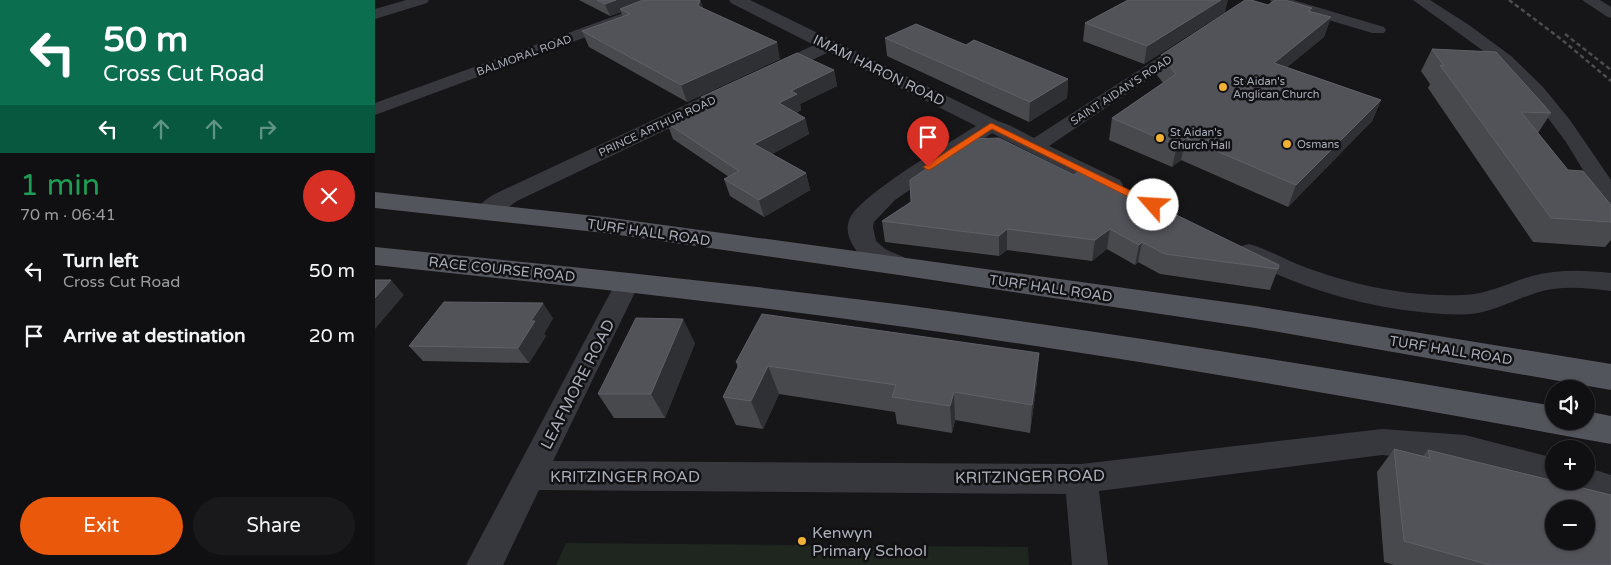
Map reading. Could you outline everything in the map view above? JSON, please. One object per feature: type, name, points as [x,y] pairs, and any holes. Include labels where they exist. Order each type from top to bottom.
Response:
[{"type":"main road","points":[[375,200],[488,212]]},
{"type":"main road","name":"TURF HALL ROAD","points":[[488,212],[605,225],[1255,317],[1611,376]]},
{"type":"main road","name":"RACE COURSE ROAD","points":[[375,256],[629,282]]},
{"type":"main road","points":[[629,282],[902,316],[1256,368],[1545,418]]},
{"type":"main road","points":[[1595,427],[1611,430]]},
{"type":"street","points":[[375,14],[422,0]]},
{"type":"street","name":"BALMORAL ROAD","points":[[375,109],[673,0]]},
{"type":"street","name":"IMAM HARON ROAD","points":[[737,0],[1131,194]]},
{"type":"street","points":[[1277,0],[1378,30]]},
{"type":"street","points":[[1420,0],[1491,49],[1518,72],[1548,103],[1585,153],[1611,198]]},
{"type":"street","points":[[1589,0],[1611,13]]},
{"type":"street","name":"SAINT AIDAN'S ROAD","points":[[1034,147],[1199,38]]},
{"type":"street","name":"PRINCE ARTHUR ROAD","points":[[488,212],[496,204],[509,196],[829,45]]},
{"type":"street","points":[[899,266],[876,255],[866,246],[861,236],[860,227],[862,219],[887,195],[991,126]]},
{"type":"street","points":[[1228,242],[1302,277],[1358,294],[1414,303],[1457,305],[1481,303],[1505,297],[1530,285],[1566,279],[1611,282]]},
{"type":"street","name":"LEAFMORE ROAD","points":[[484,565],[629,282]]},
{"type":"street","name":"KRITZINGER ROAD","points":[[531,475],[1081,479],[1382,442],[1465,449],[1545,470]]},
{"type":"street","points":[[1081,479],[1090,565]]},
{"type":"street","points":[[1595,485],[1611,490]]},
{"type":"shaded area","points":[[566,543],[1028,547],[1029,565],[556,565]]},
{"type":"building","points":[[597,0],[616,0],[605,4]]},
{"type":"building","points":[[643,0],[700,0],[698,6],[777,42],[681,85],[582,31],[630,14],[620,9]]},
{"type":"building","points":[[1128,0],[1221,0],[1147,46],[1085,23]]},
{"type":"building","points":[[1245,0],[1268,5],[1275,0],[1285,0],[1312,8],[1308,11],[1331,17],[1274,63],[1381,100],[1296,185],[1186,138],[1177,146],[1112,118],[1176,74],[1161,55]]},
{"type":"building","points":[[916,24],[966,45],[974,40],[1068,79],[1030,102],[885,38]]},
{"type":"building","points":[[1432,49],[1496,52],[1551,113],[1521,112],[1568,170],[1583,171],[1611,205],[1611,222],[1551,218],[1440,65],[1444,66]]},
{"type":"building","points":[[797,53],[834,70],[791,91],[797,94],[779,103],[805,118],[754,144],[806,173],[759,200],[724,179],[739,171],[667,123],[712,102],[701,97]]},
{"type":"building","points":[[999,138],[1074,175],[1082,169],[1279,265],[1278,269],[1165,254],[1142,242],[1139,245],[1110,229],[1095,240],[1007,229],[999,236],[882,221],[911,202],[910,180],[970,139]]},
{"type":"building","points":[[375,280],[391,280],[375,298]]},
{"type":"building","points":[[444,302],[543,303],[531,321],[535,321],[518,348],[409,346]]},
{"type":"building","points":[[762,314],[1039,353],[1032,405],[954,392],[950,406],[892,397],[896,385],[768,366],[751,401],[723,397],[740,363],[736,362]]},
{"type":"building","points":[[636,318],[683,319],[651,394],[598,394]]},
{"type":"building","points":[[1394,449],[1430,458],[1428,450],[1545,479],[1545,490],[1591,490],[1611,495],[1611,565],[1490,565],[1404,541]]},
{"type":"railway","points":[[1509,0],[1561,39],[1611,81]]},
{"type":"railway","points":[[1565,34],[1611,70]]},
{"type":"place","name":"St Aidan's Anglican Church","points":[[1223,87]]},
{"type":"place","name":"St Aidan's Church Hall","points":[[1160,138]]},
{"type":"place","name":"Osmans","points":[[1287,144]]},
{"type":"place","name":"Kenwyn Primary School","points":[[802,541]]},
{"type":"route","points":[[928,167],[991,126],[1153,205]]}]
